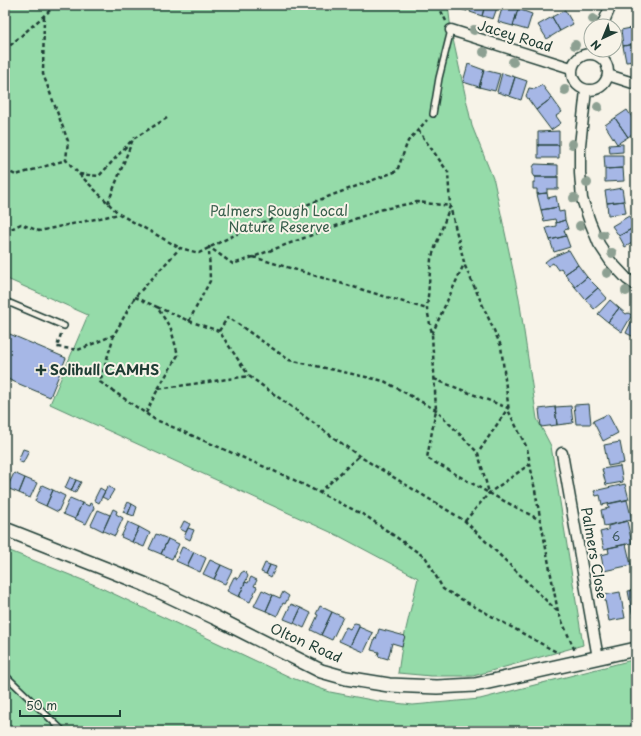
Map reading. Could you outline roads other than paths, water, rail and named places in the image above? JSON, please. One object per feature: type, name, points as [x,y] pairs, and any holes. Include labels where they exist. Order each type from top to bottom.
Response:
[{"type":"street","points":[[605,18],[611,5]]},
{"type":"street","name":"Jacey Road","points":[[451,30],[571,68]]},
{"type":"street","points":[[583,55],[575,61],[571,68],[574,82],[579,87],[586,90],[600,88],[605,82],[608,75],[608,69],[606,62],[603,58]]},
{"type":"street","points":[[608,75],[636,84]]},
{"type":"street","points":[[586,90],[580,145],[582,199],[599,244],[611,262],[627,279],[636,285]]},
{"type":"street","name":"Palmers Close","points":[[562,453],[598,658]]},
{"type":"street","name":"Olton Road","points":[[5,529],[144,584],[322,671],[346,678],[389,685],[437,687],[475,685],[636,649]]},
{"type":"lane","points":[[433,114],[439,78],[451,30]]},
{"type":"lane","points":[[5,301],[64,326]]},
{"type":"lane","points":[[5,675],[63,731]]},
{"type":"place","name":"Solihull CAMHS","points":[[41,370]]},
{"type":"park label","name":"Palmers Rough Local Nature Reserve","points":[[279,220]]}]
